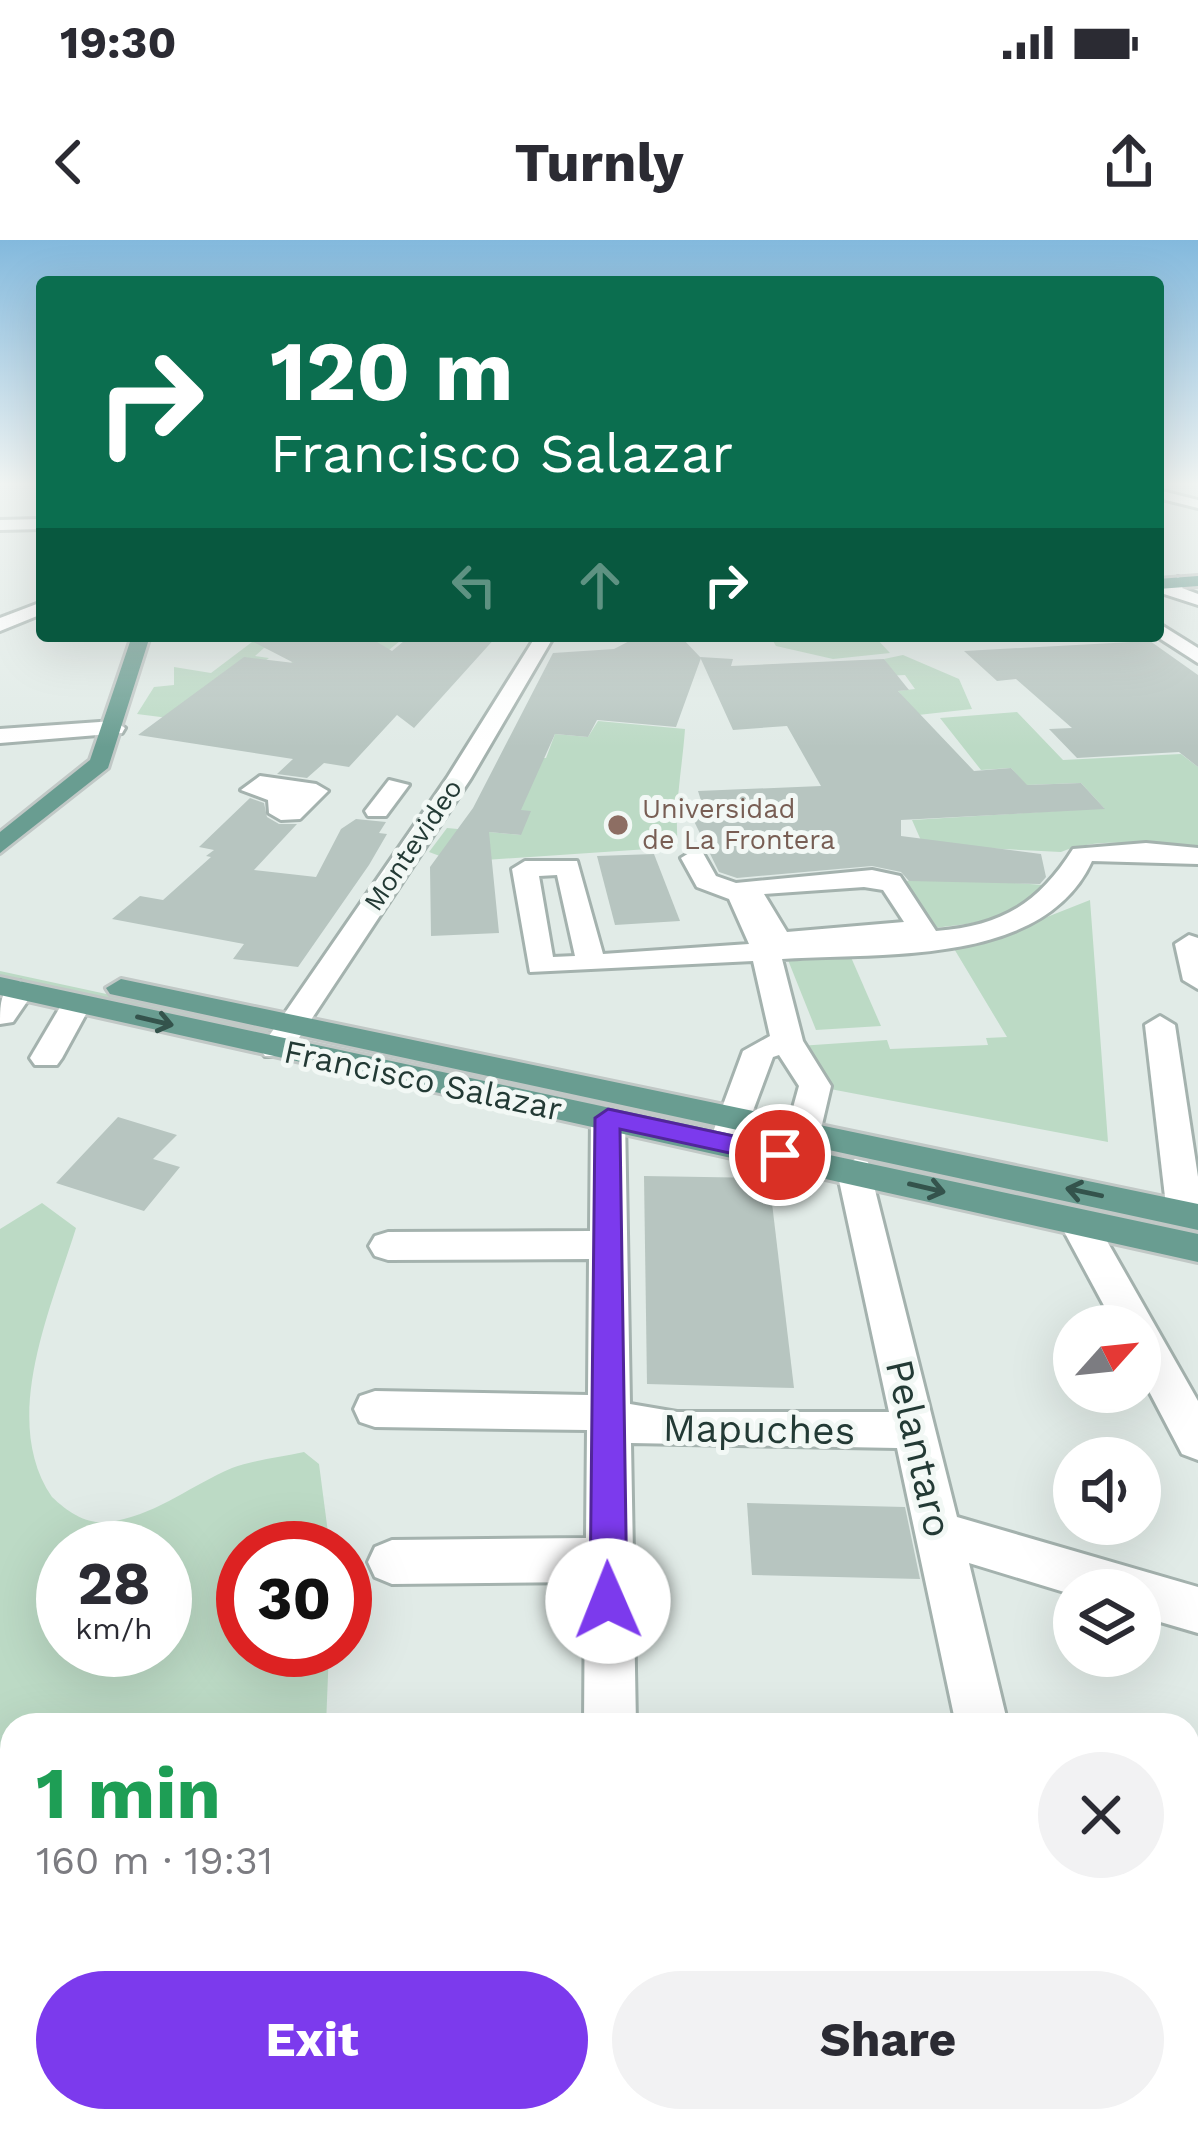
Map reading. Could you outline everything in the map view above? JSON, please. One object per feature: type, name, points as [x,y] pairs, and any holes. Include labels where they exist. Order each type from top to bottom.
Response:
[{"type":"main road","points":[[3,840],[87,778],[106,754],[139,642]]},
{"type":"main road","name":"Francisco Salazar","points":[[0,962],[608,1118],[730,1131]]},
{"type":"main road","name":"Francisco Salazar","points":[[7,997],[283,1037],[730,1131],[1078,1222],[1194,1226]]},
{"type":"main road","name":"Francisco Salazar","points":[[824,1156],[1194,1226]]},
{"type":"street","points":[[1181,581],[1198,600]]},
{"type":"street","points":[[0,625],[36,610]]},
{"type":"street","points":[[1164,633],[1198,657]]},
{"type":"street","name":"Montevideo","points":[[283,1037],[459,778],[541,642]]},
{"type":"street","points":[[4,738],[114,728]]},
{"type":"street","points":[[377,811],[397,785]]},
{"type":"street","points":[[591,964],[920,941],[984,930],[1060,896],[1082,854],[1146,850],[1198,856]]},
{"type":"street","name":"Pelantaro","points":[[694,858],[706,881],[740,894],[762,938],[787,1042],[815,1086],[824,1156],[915,1430],[979,1713]]},
{"type":"street","points":[[872,878],[875,883],[891,882],[923,929],[778,941],[747,887],[872,878]]},
{"type":"street","points":[[1189,944],[1198,980]]},
{"type":"street","points":[[46,1058],[77,1004]]},
{"type":"street","points":[[1160,1025],[1194,1226]]},
{"type":"street","points":[[730,1131],[759,1052],[787,1042]]},
{"type":"street","points":[[608,1118],[610,1713]]},
{"type":"street","points":[[1078,1222],[1123,1305]]},
{"type":"street","points":[[388,1246],[608,1245]]},
{"type":"street","points":[[1161,1373],[1198,1441]]},
{"type":"street","name":"Mapuches","points":[[375,1409],[608,1413],[638,1427],[677,1430],[915,1430]]},
{"type":"street","points":[[938,1532],[1061,1569]]},
{"type":"street","points":[[392,1562],[608,1560]]},
{"type":"street","points":[[1161,1599],[1198,1610]]},
{"type":"green space","points":[[252,642],[399,642],[363,671],[291,663],[302,653],[264,648],[255,656],[269,658],[184,720],[137,714],[154,687],[174,685],[174,667],[211,673]]},
{"type":"green space","points":[[774,642],[880,642],[890,653],[833,659]]},
{"type":"green space","points":[[903,655],[959,679],[972,709],[918,715],[898,691],[915,689],[905,675],[883,676],[890,668],[884,659]]},
{"type":"green space","points":[[1017,712],[1063,760],[1181,754],[1198,767],[1198,851],[1128,843],[1061,852],[923,845],[912,820],[1104,808],[1081,783],[1026,785],[1011,768],[981,770],[940,718]]},
{"type":"green space","points":[[598,721],[685,729],[678,847],[456,862],[429,852],[447,828],[521,835],[506,809],[531,758],[546,758],[555,734],[588,737]]},
{"type":"green space","points":[[949,878],[1043,885],[1035,897],[1008,914],[923,929],[891,882]]},
{"type":"green space","points":[[1090,900],[1108,1142],[825,1088],[799,1046],[887,1040],[890,1049],[988,1045],[986,1038],[1007,1037],[953,947],[989,940]]},
{"type":"green space","points":[[850,955],[881,1026],[816,1030],[788,960]]},
{"type":"green space","points":[[0,971],[273,1030],[268,1038],[0,977]]},
{"type":"green space","points":[[42,1203],[76,1228],[35,1365],[30,1435],[37,1467],[52,1497],[81,1518],[94,1521],[36,1521],[36,1677],[192,1677],[192,1521],[116,1521],[161,1505],[232,1468],[304,1452],[319,1464],[326,1521],[216,1521],[216,1677],[328,1677],[326,1713],[0,1713],[0,1229]]},
{"type":"building","points":[[254,642],[377,642],[392,651],[403,642],[492,642],[414,728],[397,715],[349,767],[324,763],[307,778],[277,774],[293,759],[138,735],[244,657],[294,663]]},
{"type":"building","points":[[627,642],[686,642],[701,658],[676,727],[597,720],[588,737],[555,734],[521,810],[531,811],[521,835],[489,832],[499,933],[431,936],[430,867],[473,808],[553,653],[614,649]]},
{"type":"building","points":[[1151,642],[1198,675],[1198,767],[1179,752],[1077,758],[1049,729],[1072,728],[1016,679],[997,681],[964,651]]},
{"type":"building","points":[[700,657],[733,659],[731,666],[884,659],[909,690],[898,691],[974,771],[1011,768],[1027,785],[1081,783],[1105,809],[901,820],[901,836],[1041,854],[1046,877],[1040,884],[909,881],[901,872],[872,866],[737,878],[719,872],[689,811],[704,810],[698,791],[821,786],[787,726],[733,730]]},
{"type":"building","points":[[250,798],[264,803],[267,817],[279,824],[297,824],[254,870],[316,877],[341,829],[356,819],[386,822],[379,833],[387,834],[369,865],[298,967],[233,959],[244,944],[112,919],[140,896],[163,900],[211,857],[206,856],[214,850],[199,847]]},
{"type":"building","points":[[654,854],[680,921],[615,925],[597,856]]},
{"type":"building","points":[[118,1117],[177,1135],[153,1159],[180,1167],[144,1211],[56,1183]]},
{"type":"building","points":[[644,1176],[769,1178],[794,1388],[647,1384]]},
{"type":"building","points":[[747,1503],[905,1507],[920,1579],[752,1575]]},
{"type":"place","name":"Universidad de La Frontera","points":[[618,825]]},
{"type":"route","points":[[608,1601],[608,1118],[780,1155]]}]
